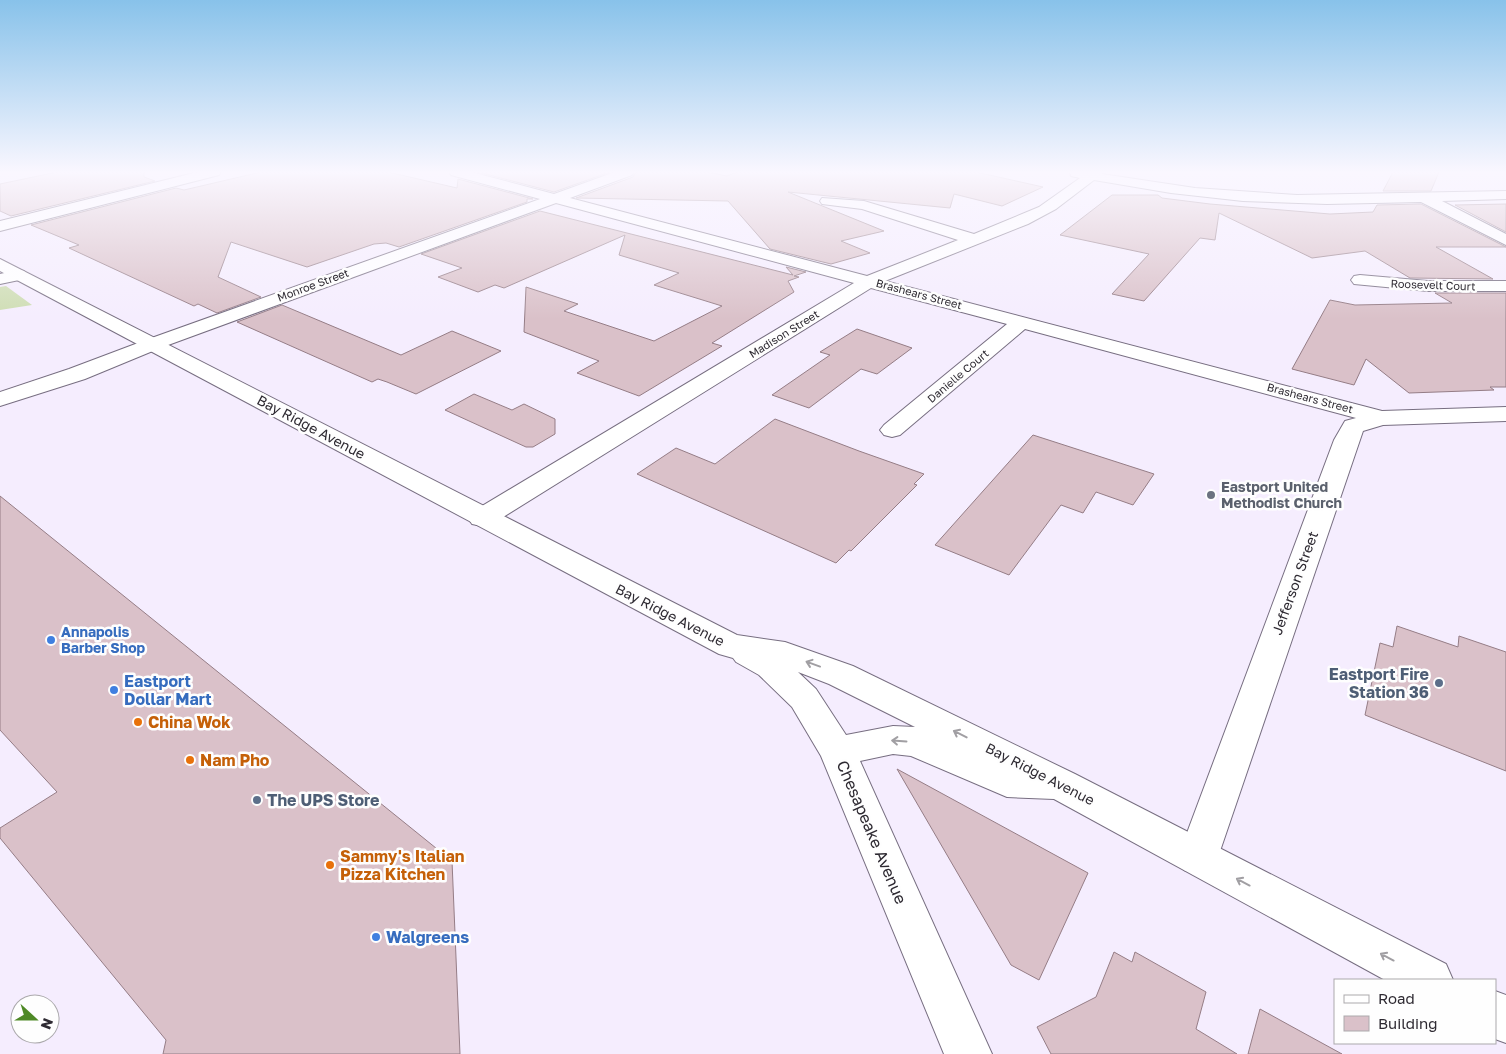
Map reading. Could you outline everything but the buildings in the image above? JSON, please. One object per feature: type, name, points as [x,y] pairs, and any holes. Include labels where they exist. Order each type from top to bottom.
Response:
[{"type":"street","points":[[0,226],[19,221]]},
{"type":"street","name":"Monroe Street","points":[[0,399],[77,374],[153,344],[490,221]]},
{"type":"street","name":"Brashears Street","points":[[643,221],[870,280],[1382,418]]},
{"type":"street","points":[[915,221],[975,240]]},
{"type":"street","name":"Madison Street","points":[[482,518],[870,280],[931,254],[975,240],[1018,221]]},
{"type":"street","points":[[1470,221],[1506,240]]},
{"type":"street","name":"Bay Ridge Avenue","points":[[0,264],[482,518],[730,646],[785,654],[841,674],[1062,785],[1428,979]]},
{"type":"street","points":[[0,279],[18,275]]},
{"type":"street","name":"Roosevelt Court","points":[[1360,280],[1428,286],[1506,286]]},
{"type":"street","name":"Danielle Court","points":[[892,430],[1023,321]]},
{"type":"street","name":"Jefferson Street","points":[[1198,858],[1346,440],[1353,426],[1382,418],[1506,414]]},
{"type":"street","name":"Chesapeake Avenue","points":[[730,646],[771,666],[804,698],[837,751],[968,1054]]},
{"type":"street","points":[[837,751],[893,740],[915,742],[1007,781],[1062,785]]},
{"type":"green space","points":[[6,286],[32,305],[0,310],[0,287]]},
{"type":"place","name":"Eastport United Methodist Church","points":[[1211,495]]},
{"type":"place","name":"Annapolis Barber Shop","points":[[51,640]]},
{"type":"place","name":"Eastport Fire Station 36","points":[[1439,683]]},
{"type":"place","name":"Eastport Dollar Mart","points":[[114,690]]},
{"type":"place","name":"China Wok","points":[[138,722]]},
{"type":"place","name":"Nam Pho","points":[[190,760]]},
{"type":"place","name":"The UPS Store","points":[[257,800]]},
{"type":"place","name":"Sammy's Italian Pizza Kitchen","points":[[330,865]]},
{"type":"place","name":"Walgreens","points":[[376,937]]}]
